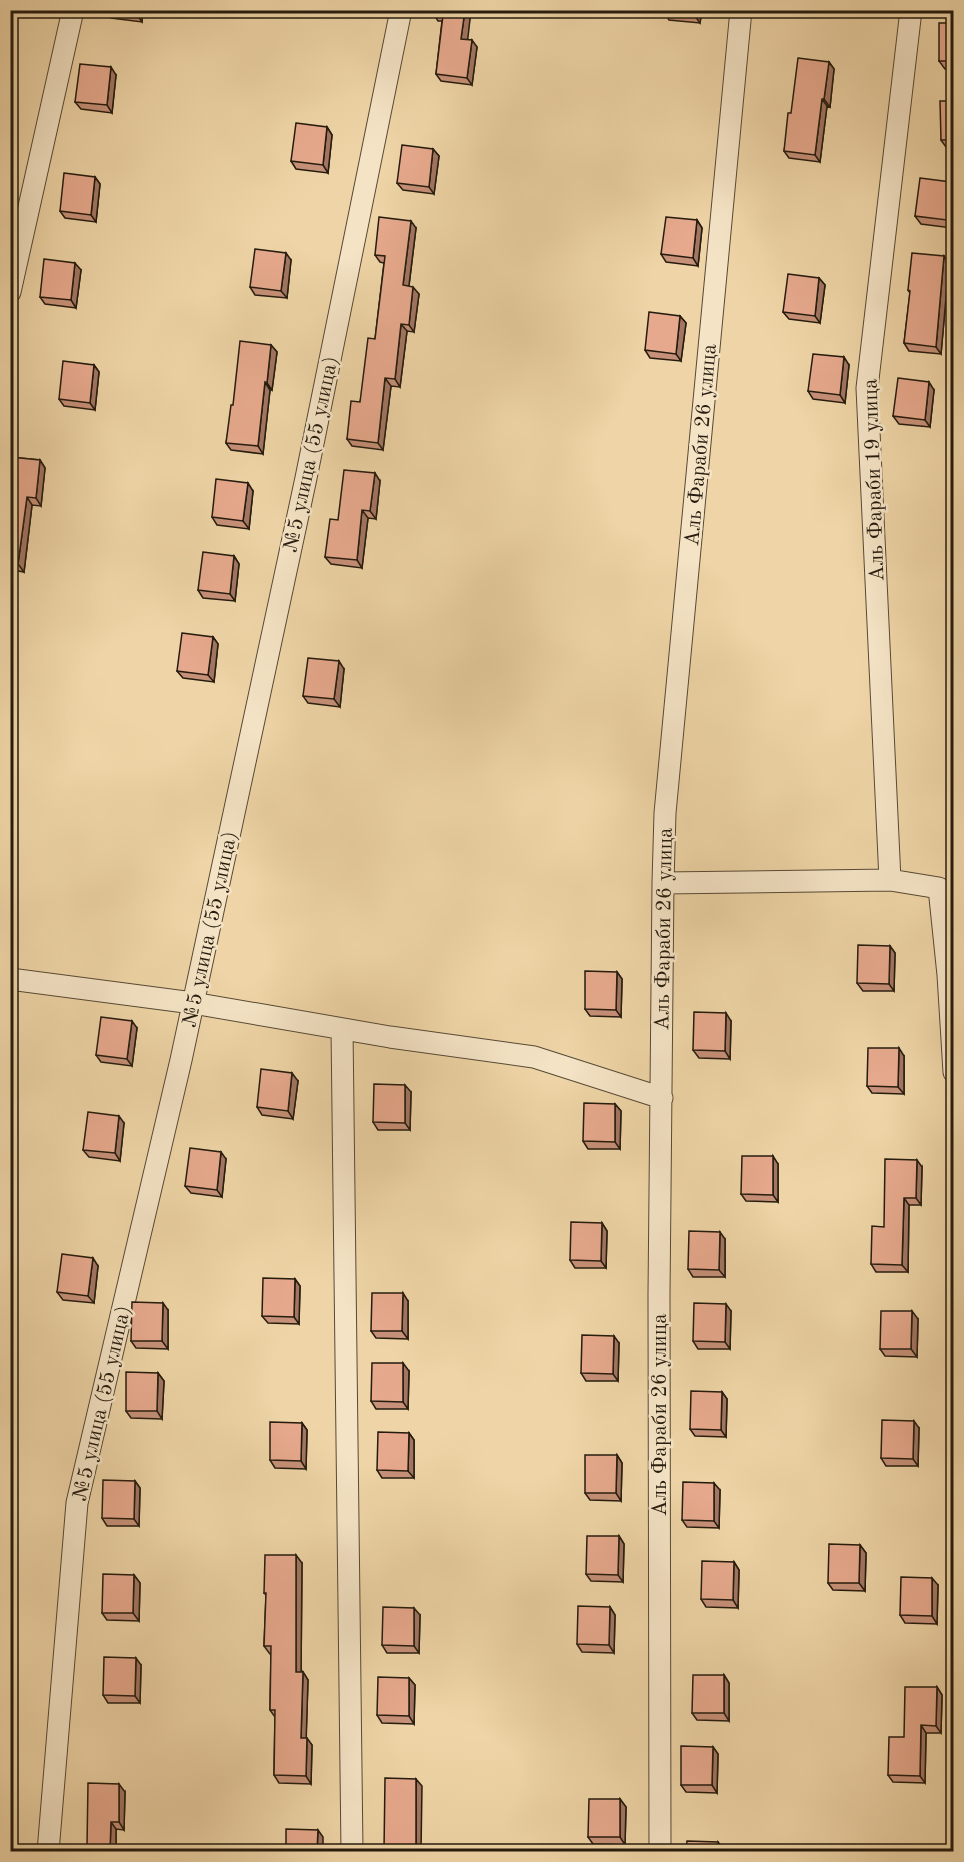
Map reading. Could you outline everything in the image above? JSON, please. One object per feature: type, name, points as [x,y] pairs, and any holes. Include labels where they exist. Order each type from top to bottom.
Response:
[{"type":"street","points":[[10,292],[73,10]]},
{"type":"street","name":"№5 улица (55 улица)","points":[[48,1851],[76,1503],[193,1004],[306,478],[401,10]]},
{"type":"street","name":"Аль Фараби 26 улица","points":[[660,1851],[659,1296],[663,883],[666,801],[741,10]]},
{"type":"street","name":"Аль Фараби 19 улица","points":[[890,880],[867,388],[911,10]]},
{"type":"street","points":[[663,883],[890,880],[939,888],[948,975],[954,1072]]},
{"type":"street","points":[[10,979],[193,1004],[342,1029],[534,1057],[662,1098]]},
{"type":"street","points":[[342,1029],[352,1851]]},
{"type":"building","points":[[105,10],[137,10],[137,15]]},
{"type":"building","points":[[433,10],[465,10],[461,39],[472,40],[467,78],[436,74],[443,15],[433,13]]},
{"type":"building","points":[[664,10],[696,10],[695,16],[664,12]]},
{"type":"building","points":[[939,23],[954,23],[954,61],[939,61]]},
{"type":"building","points":[[798,58],[829,62],[815,155],[784,151]]},
{"type":"building","points":[[80,64],[111,67],[107,105],[75,102]]},
{"type":"building","points":[[940,101],[954,101],[954,140],[941,140]]},
{"type":"building","points":[[296,123],[327,127],[323,165],[291,161]]},
{"type":"building","points":[[402,145],[433,149],[429,187],[397,183]]},
{"type":"building","points":[[64,173],[95,177],[91,215],[60,211]]},
{"type":"building","points":[[920,178],[951,182],[947,220],[915,216]]},
{"type":"building","points":[[379,217],[411,221],[403,285],[413,287],[409,325],[401,324],[395,379],[385,378],[378,443],[347,439],[351,401],[360,402],[368,338],[375,339],[385,256],[375,255]]},
{"type":"building","points":[[666,217],[697,220],[693,258],[661,254]]},
{"type":"building","points":[[255,249],[286,253],[281,291],[250,287]]},
{"type":"building","points":[[912,253],[944,256],[936,347],[904,343]]},
{"type":"building","points":[[44,259],[75,263],[71,300],[40,297]]},
{"type":"building","points":[[788,274],[819,278],[815,316],[783,312]]},
{"type":"building","points":[[649,312],[680,316],[676,354],[645,350]]},
{"type":"building","points":[[240,341],[271,345],[258,446],[226,443]]},
{"type":"building","points":[[813,354],[844,357],[840,395],[808,391]]},
{"type":"building","points":[[63,361],[94,365],[90,403],[59,399]]},
{"type":"building","points":[[898,378],[929,382],[925,420],[893,416]]},
{"type":"building","points":[[10,457],[40,460],[36,498],[27,497],[18,564],[10,563]]},
{"type":"building","points":[[344,470],[375,473],[370,511],[362,510],[357,560],[325,557],[330,519],[338,520]]},
{"type":"building","points":[[216,479],[248,483],[243,521],[212,517]]},
{"type":"building","points":[[203,552],[234,556],[230,594],[198,590]]},
{"type":"building","points":[[182,633],[213,637],[208,675],[177,671]]},
{"type":"building","points":[[308,658],[339,661],[334,699],[303,696]]},
{"type":"building","points":[[858,945],[890,946],[889,984],[857,983]]},
{"type":"building","points":[[585,971],[617,972],[616,1010],[585,1009]]},
{"type":"building","points":[[694,1012],[726,1013],[725,1051],[693,1050]]},
{"type":"building","points":[[101,1017],[132,1021],[127,1059],[96,1055]]},
{"type":"building","points":[[868,1048],[899,1048],[898,1087],[867,1086]]},
{"type":"building","points":[[261,1069],[292,1073],[288,1111],[257,1107]]},
{"type":"building","points":[[374,1084],[405,1085],[405,1123],[373,1122]]},
{"type":"building","points":[[584,1103],[615,1104],[615,1142],[583,1141]]},
{"type":"building","points":[[88,1112],[119,1116],[115,1153],[83,1150]]},
{"type":"building","points":[[190,1148],[221,1152],[217,1190],[185,1186]]},
{"type":"building","points":[[742,1156],[773,1156],[773,1195],[741,1194]]},
{"type":"building","points":[[885,1159],[917,1160],[916,1198],[904,1198],[902,1265],[871,1264],[872,1226],[884,1227]]},
{"type":"building","points":[[571,1222],[602,1223],[601,1261],[570,1260]]},
{"type":"building","points":[[689,1231],[720,1232],[719,1270],[688,1269]]},
{"type":"building","points":[[62,1254],[93,1258],[88,1296],[57,1292]]},
{"type":"building","points":[[263,1278],[295,1279],[294,1317],[262,1316]]},
{"type":"building","points":[[372,1293],[403,1293],[402,1331],[371,1331]]},
{"type":"building","points":[[132,1302],[163,1303],[162,1341],[131,1341]]},
{"type":"building","points":[[694,1303],[726,1304],[725,1342],[693,1341]]},
{"type":"building","points":[[881,1311],[912,1311],[911,1349],[880,1349]]},
{"type":"building","points":[[582,1335],[614,1336],[613,1374],[581,1373]]},
{"type":"building","points":[[372,1363],[403,1363],[403,1402],[371,1401]]},
{"type":"building","points":[[126,1372],[158,1373],[157,1411],[126,1411]]},
{"type":"building","points":[[691,1391],[722,1392],[721,1430],[690,1429]]},
{"type":"building","points":[[882,1420],[914,1421],[913,1459],[881,1458]]},
{"type":"building","points":[[270,1422],[302,1423],[301,1461],[270,1460]]},
{"type":"building","points":[[378,1432],[409,1433],[408,1471],[377,1470]]},
{"type":"building","points":[[585,1455],[617,1455],[616,1493],[585,1493]]},
{"type":"building","points":[[103,1480],[135,1481],[134,1519],[102,1518]]},
{"type":"building","points":[[683,1482],[714,1483],[714,1521],[682,1520]]},
{"type":"building","points":[[587,1536],[619,1536],[618,1575],[586,1574]]},
{"type":"building","points":[[829,1544],[860,1545],[859,1583],[828,1583]]},
{"type":"building","points":[[265,1555],[296,1555],[296,1672],[303,1672],[301,1738],[307,1738],[306,1776],[274,1775],[275,1710],[270,1710],[271,1646],[264,1646]]},
{"type":"building","points":[[702,1561],[734,1562],[733,1600],[701,1599]]},
{"type":"building","points":[[103,1574],[134,1575],[133,1613],[102,1613]]},
{"type":"building","points":[[901,1577],[932,1578],[932,1616],[900,1615]]},
{"type":"building","points":[[578,1606],[610,1607],[609,1645],[577,1644]]},
{"type":"building","points":[[383,1607],[414,1608],[414,1646],[382,1645]]},
{"type":"building","points":[[104,1657],[136,1658],[135,1696],[103,1695]]},
{"type":"building","points":[[693,1675],[724,1675],[724,1713],[692,1713]]},
{"type":"building","points":[[378,1677],[409,1678],[409,1716],[377,1715]]},
{"type":"building","points":[[905,1687],[937,1687],[936,1726],[921,1725],[920,1776],[888,1775],[889,1737],[904,1737]]},
{"type":"building","points":[[681,1746],[713,1747],[712,1785],[681,1785]]},
{"type":"building","points":[[385,1778],[416,1779],[416,1851],[384,1851]]},
{"type":"building","points":[[88,1783],[119,1784],[119,1822],[111,1822],[110,1851],[79,1851],[79,1845],[87,1846]]},
{"type":"building","points":[[589,1799],[620,1799],[620,1837],[588,1837]]},
{"type":"building","points":[[286,1829],[318,1830],[317,1851],[286,1851]]},
{"type":"building","points":[[687,1841],[718,1842],[718,1851],[686,1851]]}]
